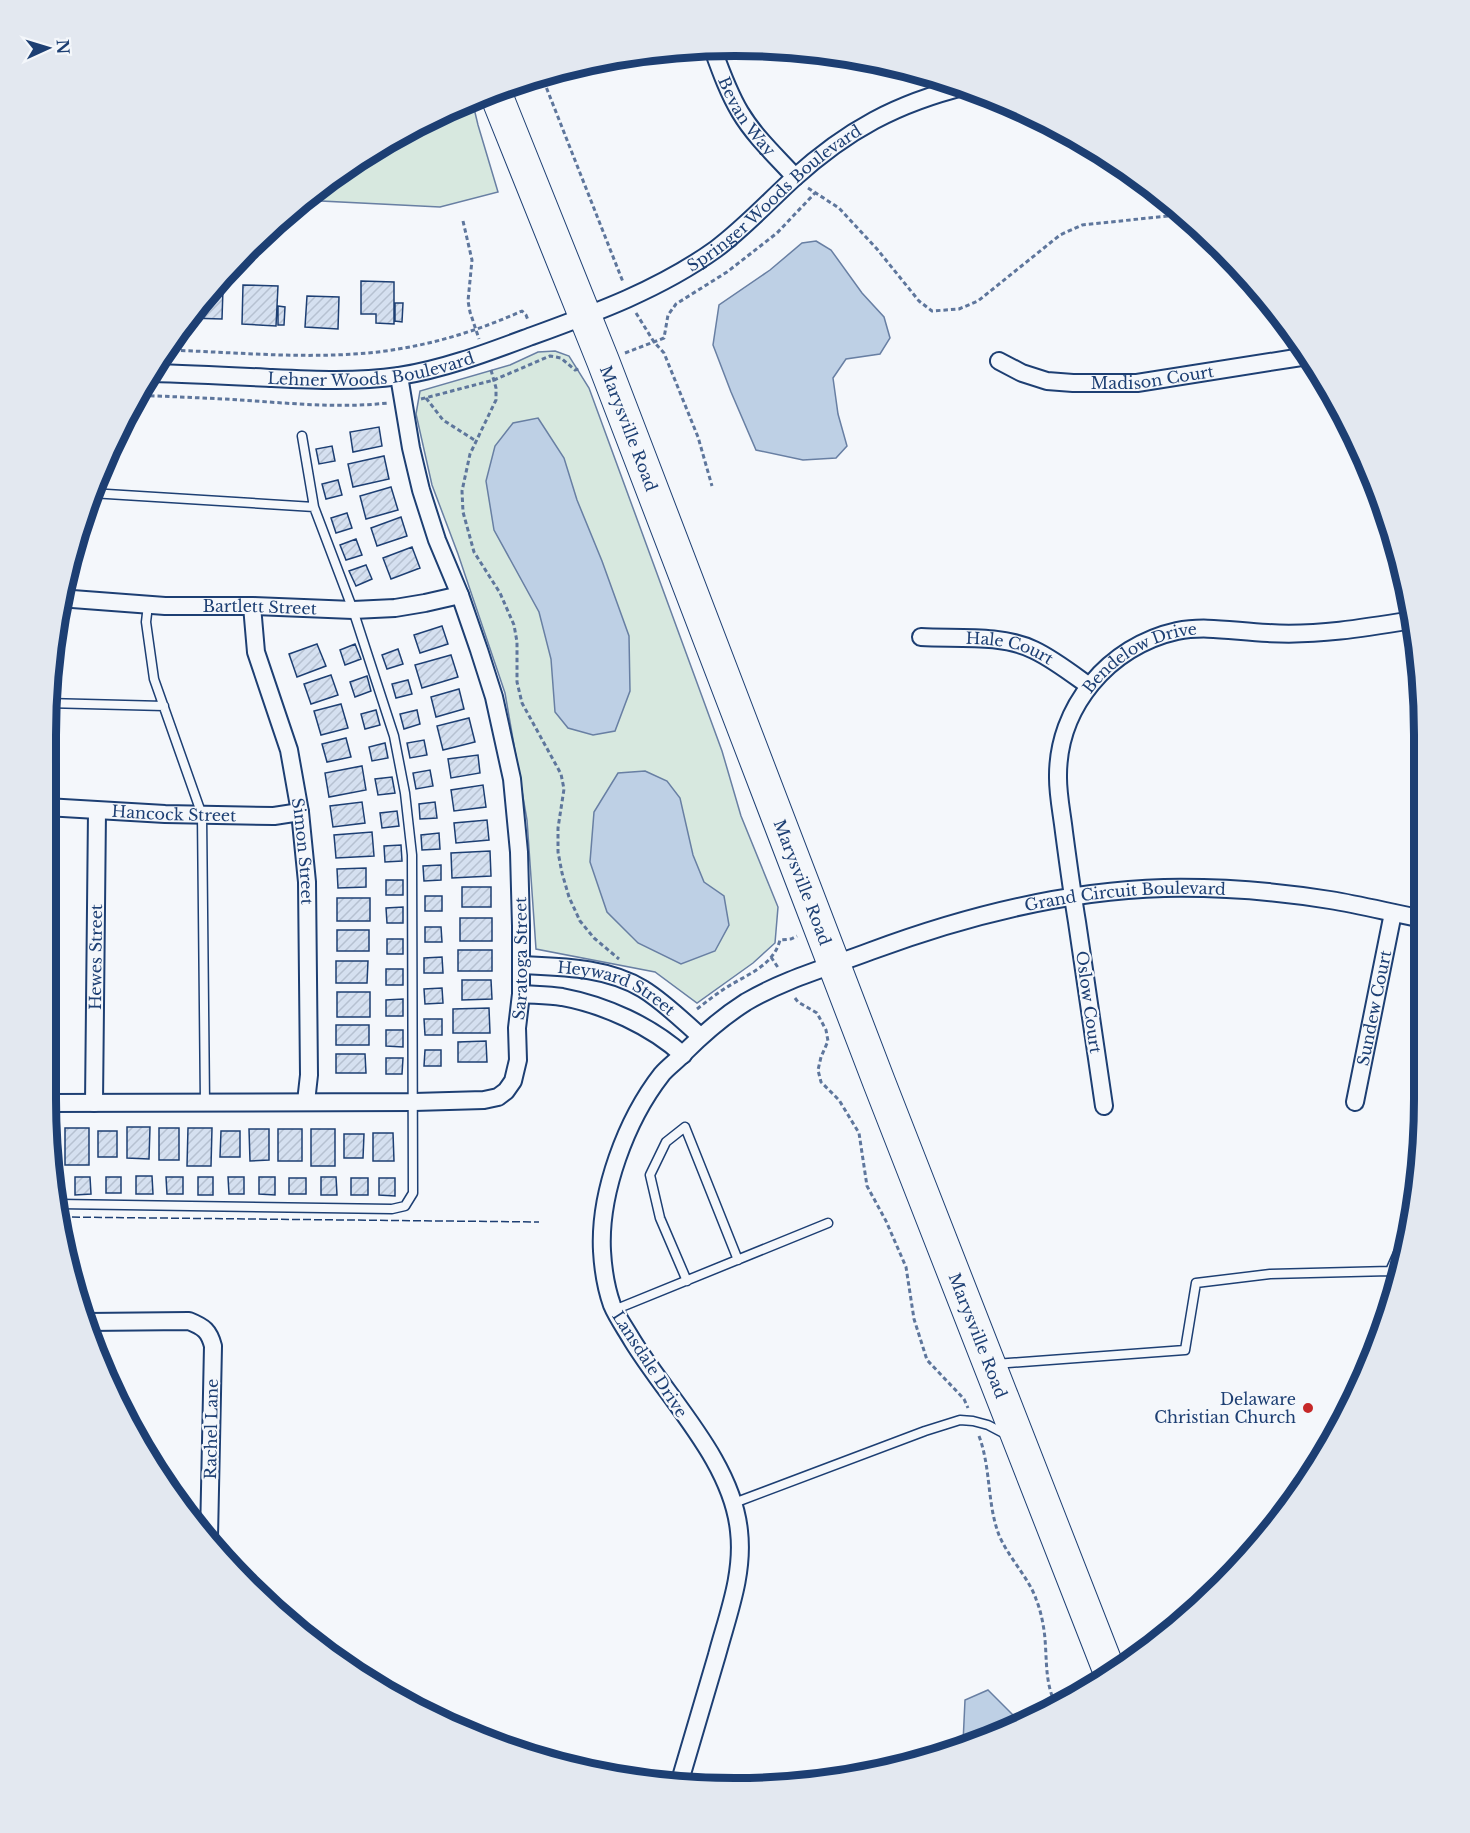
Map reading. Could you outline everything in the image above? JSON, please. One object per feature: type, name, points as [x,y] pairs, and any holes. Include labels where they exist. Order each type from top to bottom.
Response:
[{"type":"highway","name":"Marysville Road","points":[[498,99],[586,317],[1107,1666]]},
{"type":"street","name":"Bevan Way","points":[[716,56],[729,90],[753,132],[795,177]]},
{"type":"street","name":"Springer Woods Boulevard","points":[[586,317],[659,285],[719,247],[827,149],[862,126],[923,98],[949,91]]},
{"type":"street","name":"Lehner Woods Boulevard","points":[[160,373],[331,380],[399,376],[485,354],[586,317]]},
{"type":"street","name":"Madison Court","points":[[999,362],[1022,374],[1047,381],[1137,383],[1300,357]]},
{"type":"street","name":"Saratoga Street","points":[[56,1103],[484,1100],[498,1097],[513,1081],[518,1060],[517,1028],[521,994],[521,965],[519,852],[512,779],[494,696],[421,490],[411,448],[399,376]]},
{"type":"street","name":"Bartlett Street","points":[[70,599],[148,605],[353,610],[395,608],[460,595]]},
{"type":"street","name":"Simon Street","points":[[252,606],[256,652],[289,750],[300,812],[307,882],[309,1076],[306,1102]]},
{"type":"street","name":"Bendelow Drive","points":[[1073,898],[1058,777],[1060,754],[1065,734],[1077,705],[1089,686],[1106,667],[1133,648],[1162,635],[1180,631],[1205,628],[1268,633],[1315,633],[1404,621]]},
{"type":"street","name":"Hale Court","points":[[921,637],[996,640],[1015,644],[1032,649],[1089,686]]},
{"type":"street","name":"Hancock Street","points":[[56,808],[202,815],[274,816],[300,812]]},
{"type":"street","name":"Hewes Street","points":[[94,1103],[97,811]]},
{"type":"street","name":"Grand Circuit Boulevard","points":[[836,964],[950,923],[1024,905],[1128,890],[1232,889],[1277,892],[1333,900],[1414,917]]},
{"type":"street","name":"Oslow Court","points":[[1073,898],[1104,1106]]},
{"type":"street","name":"Sundew Court","points":[[1354,1102],[1393,913]]},
{"type":"street","name":"Lansdale Drive","points":[[682,1775],[737,1582],[741,1558],[739,1529],[727,1482],[701,1440],[643,1358],[614,1310],[607,1290],[602,1253],[602,1225],[606,1196],[619,1152],[639,1110],[663,1073],[700,1036],[748,1001],[787,982],[836,964]]},
{"type":"street","name":"Heyward Street","points":[[521,965],[590,970],[617,977],[641,988],[657,999],[700,1036]]},
{"type":"street","name":"Heyward Street","points":[[521,994],[562,997],[590,1004],[632,1022],[668,1042],[683,1054]]},
{"type":"street","name":"Rachel Lane","points":[[94,1322],[189,1321],[202,1326],[209,1333],[213,1346],[209,1528]]},
{"type":"lane","points":[[64,1204],[392,1209],[405,1206],[413,1192],[412,855],[405,793],[394,736],[353,610],[314,507],[302,436]]},
{"type":"lane","points":[[100,494],[314,507]]},
{"type":"lane","points":[[148,605],[146,622],[154,679],[202,815],[206,1103]]},
{"type":"lane","points":[[57,703],[164,706]]},
{"type":"lane","points":[[687,1281],[660,1218],[650,1175],[666,1142],[685,1127],[738,1260]]},
{"type":"lane","points":[[614,1310],[828,1223]]},
{"type":"lane","points":[[989,1364],[1185,1350],[1196,1283],[1270,1274],[1390,1271],[1394,1263]]},
{"type":"lane","points":[[734,1503],[960,1420],[988,1425],[1018,1440]]},
{"type":"path","points":[[795,177],[839,208],[877,249],[919,301],[932,311],[960,309],[978,301],[1060,235],[1082,225],[1173,216]]},
{"type":"path","points":[[603,361],[664,338],[668,315],[676,304],[727,272],[777,233],[815,193]]},
{"type":"path","points":[[463,221],[472,260],[468,301],[470,312],[494,380],[496,400],[470,454],[462,491],[462,512],[474,552],[500,593],[514,625],[517,642],[517,682],[522,703],[561,774],[564,789],[558,828],[558,852],[569,897],[580,921],[594,939],[619,959]]},
{"type":"path","points":[[175,350],[267,354],[357,354],[425,344],[476,329],[522,311]]},
{"type":"path","points":[[426,398],[443,420],[476,441]]},
{"type":"path","points":[[684,1022],[696,1009],[725,988],[758,970],[778,949],[780,940],[791,939],[820,924]]},
{"type":"path","points":[[771,957],[798,1002],[817,1013],[826,1030],[828,1041],[820,1057],[818,1070],[821,1082],[839,1100],[859,1133],[867,1186],[886,1221],[906,1267],[914,1319],[927,1360],[964,1399],[985,1452],[999,1535],[1036,1598],[1045,1636],[1046,1671],[1053,1698]]},
{"type":"path","points":[[690,1005],[696,1009]]},
{"type":"shaded area","points":[[474,108],[498,192],[440,207],[315,201],[357,170],[395,147]]},
{"type":"shaded area","points":[[555,351],[569,356],[589,388],[722,751],[741,816],[778,907],[775,943],[753,963],[697,1003],[655,972],[536,949],[527,820],[505,693],[432,485],[416,414],[420,391],[510,365],[538,352]]},
{"type":"water","points":[[816,241],[831,250],[862,293],[884,317],[890,338],[880,354],[846,359],[833,378],[838,414],[847,446],[836,458],[803,460],[756,450],[713,345],[719,305],[770,270],[802,243]]},
{"type":"water","points":[[538,418],[564,458],[577,500],[629,636],[630,691],[615,731],[593,735],[568,728],[555,712],[551,659],[539,612],[494,530],[486,481],[495,446],[513,423]]},
{"type":"water","points":[[645,771],[667,781],[680,798],[693,855],[704,882],[724,896],[729,925],[715,951],[681,964],[638,943],[607,912],[590,862],[594,812],[618,773]]},
{"type":"water","points":[[988,1690],[1015,1717],[963,1737],[965,1700]]},
{"type":"building","points":[[361,281],[394,282],[394,324],[376,323],[376,314],[361,314]]},
{"type":"building","points":[[243,285],[278,286],[276,326],[242,324]]},
{"type":"building","points":[[223,289],[222,319],[198,318]]},
{"type":"building","points":[[307,296],[339,297],[338,329],[305,327]]},
{"type":"building","points":[[395,303],[403,303],[402,322],[395,321]]},
{"type":"building","points":[[278,306],[285,307],[284,325],[278,325]]},
{"type":"building","points":[[379,427],[382,446],[353,452],[350,432]]},
{"type":"building","points":[[332,446],[335,461],[319,464],[316,449]]},
{"type":"building","points":[[384,456],[389,479],[353,487],[348,464]]},
{"type":"building","points":[[338,480],[342,495],[326,499],[322,484]]},
{"type":"building","points":[[391,487],[398,510],[366,519],[360,496]]},
{"type":"building","points":[[347,513],[352,528],[336,533],[331,518]]},
{"type":"building","points":[[401,517],[407,536],[377,546],[371,528]]},
{"type":"building","points":[[356,539],[362,555],[346,560],[340,545]]},
{"type":"building","points":[[412,547],[420,568],[391,579],[383,558]]},
{"type":"building","points":[[366,565],[372,579],[356,586],[349,571]]},
{"type":"building","points":[[442,626],[448,644],[420,653],[414,635]]},
{"type":"building","points":[[317,644],[326,666],[297,677],[289,654]]},
{"type":"building","points":[[355,644],[361,659],[345,665],[340,650]]},
{"type":"building","points":[[398,649],[403,664],[387,669],[382,655]]},
{"type":"building","points":[[451,655],[458,677],[422,688],[415,665]]},
{"type":"building","points":[[331,675],[338,695],[311,704],[304,684]]},
{"type":"building","points":[[367,676],[371,691],[355,697],[350,682]]},
{"type":"building","points":[[408,680],[412,694],[396,698],[392,684]]},
{"type":"building","points":[[459,689],[464,709],[436,717],[431,697]]},
{"type":"building","points":[[341,704],[348,728],[321,735],[314,711]]},
{"type":"building","points":[[376,710],[380,725],[365,729],[361,714]]},
{"type":"building","points":[[417,710],[420,724],[404,729],[400,714]]},
{"type":"building","points":[[469,718],[475,742],[443,750],[437,726]]},
{"type":"building","points":[[346,738],[351,757],[327,762],[322,744]]},
{"type":"building","points":[[424,740],[427,755],[410,758],[407,743]]},
{"type":"building","points":[[385,743],[388,758],[372,761],[369,747]]},
{"type":"building","points":[[478,755],[480,773],[451,778],[448,759]]},
{"type":"building","points":[[362,766],[366,790],[329,797],[325,773]]},
{"type":"building","points":[[430,770],[433,786],[416,789],[413,773]]},
{"type":"building","points":[[392,777],[395,793],[378,795],[375,779]]},
{"type":"building","points":[[483,785],[486,807],[454,811],[451,790]]},
{"type":"building","points":[[362,802],[365,823],[333,827],[330,806]]},
{"type":"building","points":[[435,802],[437,818],[420,819],[419,804]]},
{"type":"building","points":[[397,811],[399,826],[382,828],[380,813]]},
{"type":"building","points":[[487,820],[489,840],[456,843],[454,823]]},
{"type":"building","points":[[372,832],[374,856],[336,858],[334,835]]},
{"type":"building","points":[[439,833],[440,849],[422,850],[421,835]]},
{"type":"building","points":[[401,845],[402,861],[385,862],[384,846]]},
{"type":"building","points":[[490,851],[491,876],[452,878],[451,853]]},
{"type":"building","points":[[441,865],[441,880],[424,881],[423,866]]},
{"type":"building","points":[[366,868],[366,887],[338,888],[337,869]]},
{"type":"building","points":[[386,880],[403,880],[403,895],[386,895]]},
{"type":"building","points":[[462,887],[491,887],[491,907],[462,907]]},
{"type":"building","points":[[425,896],[442,896],[442,911],[425,911]]},
{"type":"building","points":[[337,898],[370,898],[370,921],[337,921]]},
{"type":"building","points":[[403,907],[403,923],[387,923],[386,908]]},
{"type":"building","points":[[460,918],[492,918],[492,941],[460,941]]},
{"type":"building","points":[[425,927],[441,927],[442,942],[425,942]]},
{"type":"building","points":[[337,930],[369,930],[369,951],[337,951]]},
{"type":"building","points":[[387,939],[403,939],[403,954],[387,954]]},
{"type":"building","points":[[458,950],[492,950],[492,971],[458,971]]},
{"type":"building","points":[[442,957],[443,973],[424,973],[424,958]]},
{"type":"building","points":[[336,961],[368,961],[367,983],[336,983]]},
{"type":"building","points":[[386,969],[403,969],[403,985],[386,985]]},
{"type":"building","points":[[462,980],[491,980],[492,999],[462,1000]]},
{"type":"building","points":[[442,988],[443,1003],[425,1004],[424,989]]},
{"type":"building","points":[[337,992],[370,992],[370,1017],[337,1017]]},
{"type":"building","points":[[403,999],[403,1016],[386,1016],[386,1000]]},
{"type":"building","points":[[489,1008],[490,1033],[453,1033],[453,1009]]},
{"type":"building","points":[[424,1019],[442,1019],[442,1035],[425,1035]]},
{"type":"building","points":[[336,1025],[369,1025],[369,1045],[336,1045]]},
{"type":"building","points":[[386,1030],[403,1030],[403,1047],[386,1046]]},
{"type":"building","points":[[486,1041],[487,1062],[458,1062],[458,1042]]},
{"type":"building","points":[[425,1050],[441,1050],[441,1066],[424,1066]]},
{"type":"building","points":[[336,1054],[365,1054],[366,1073],[336,1073]]},
{"type":"building","points":[[386,1058],[403,1058],[402,1074],[386,1074]]},
{"type":"building","points":[[127,1127],[150,1127],[149,1159],[127,1158]]},
{"type":"building","points":[[65,1128],[89,1128],[89,1165],[65,1165]]},
{"type":"building","points":[[159,1128],[179,1128],[179,1160],[159,1160]]},
{"type":"building","points":[[188,1128],[212,1128],[211,1166],[187,1166]]},
{"type":"building","points":[[249,1129],[269,1129],[269,1160],[250,1161]]},
{"type":"building","points":[[278,1129],[302,1129],[302,1161],[278,1161]]},
{"type":"building","points":[[311,1129],[335,1129],[335,1166],[311,1166]]},
{"type":"building","points":[[98,1131],[117,1131],[117,1157],[98,1157]]},
{"type":"building","points":[[221,1131],[240,1131],[240,1157],[220,1157]]},
{"type":"building","points":[[373,1133],[393,1133],[394,1161],[373,1161]]},
{"type":"building","points":[[344,1134],[364,1134],[363,1158],[344,1158]]},
{"type":"building","points":[[136,1176],[152,1176],[153,1194],[136,1194]]},
{"type":"building","points":[[75,1177],[90,1177],[91,1194],[75,1195]]},
{"type":"building","points":[[106,1177],[121,1177],[121,1193],[106,1193]]},
{"type":"building","points":[[166,1177],[183,1177],[183,1194],[167,1194]]},
{"type":"building","points":[[198,1177],[213,1177],[213,1195],[198,1195]]},
{"type":"building","points":[[228,1177],[244,1177],[244,1194],[229,1194]]},
{"type":"building","points":[[259,1177],[275,1177],[275,1195],[259,1194]]},
{"type":"building","points":[[321,1177],[336,1177],[337,1195],[321,1195]]},
{"type":"building","points":[[289,1178],[306,1178],[306,1194],[289,1194]]},
{"type":"building","points":[[351,1178],[368,1178],[368,1195],[351,1195]]},
{"type":"building","points":[[379,1178],[395,1178],[395,1196],[379,1195]]},
{"type":"fence","points":[[66,1217],[539,1222]]},
{"type":"place","name":"Delaware Christian Church","points":[[1308,1408]]}]
